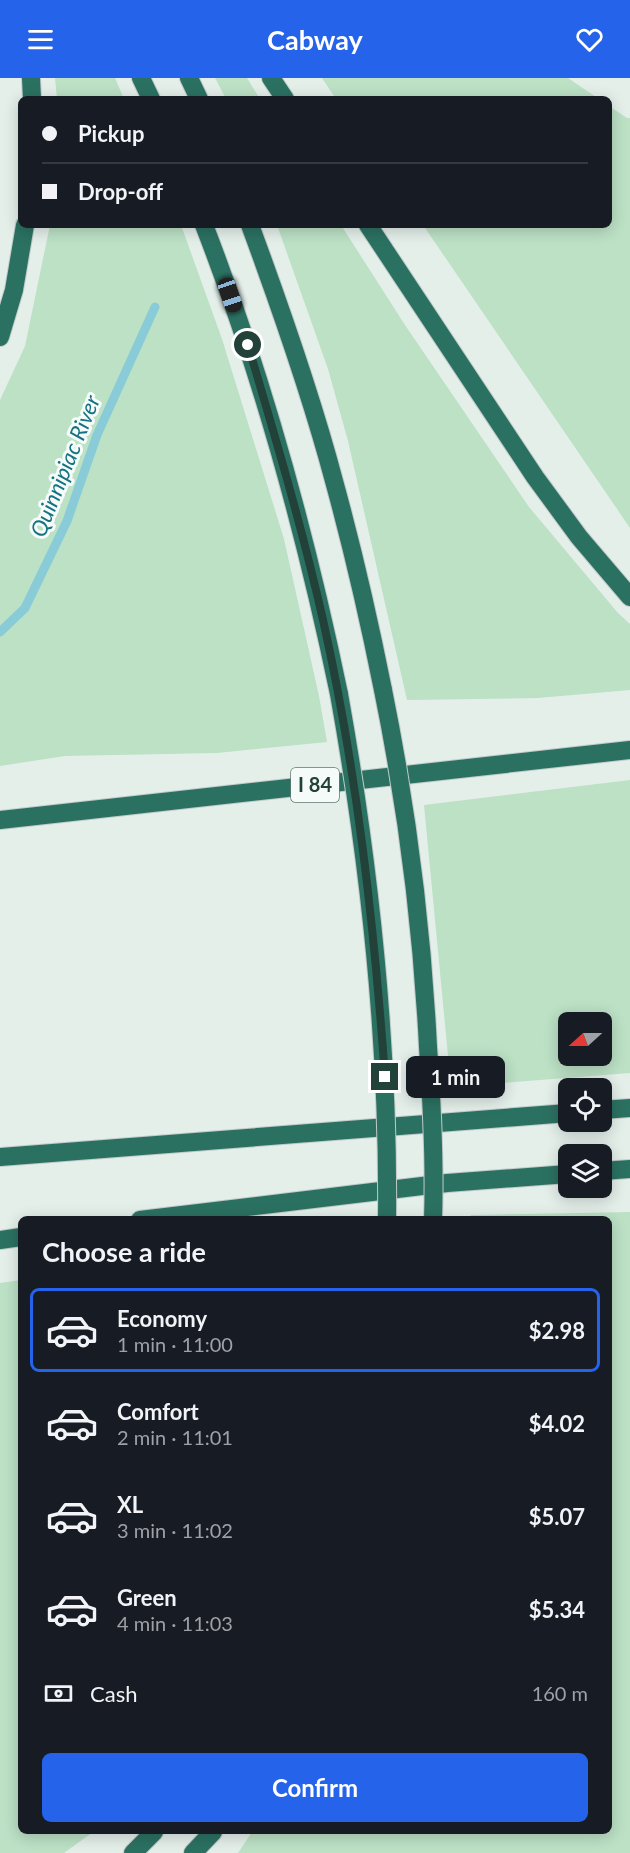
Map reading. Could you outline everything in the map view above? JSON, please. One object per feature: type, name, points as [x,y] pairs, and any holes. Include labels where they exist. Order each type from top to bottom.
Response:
[{"type":"highway","points":[[31,78],[32,96]]},
{"type":"highway","points":[[141,78],[150,96]]},
{"type":"highway","points":[[189,78],[198,96]]},
{"type":"highway","points":[[272,78],[283,96]]},
{"type":"highway","points":[[0,337],[14,290],[24,228]]},
{"type":"highway","points":[[205,228],[248,345],[279,450],[315,585],[339,694],[363,843],[376,961],[385,1077],[387,1216]]},
{"type":"highway","points":[[251,228],[297,357],[331,470],[351,546],[383,690],[404,807],[420,940],[430,1074],[433,1216]]},
{"type":"highway","points":[[370,228],[546,493],[586,546],[630,597]]},
{"type":"highway","name":"I 84","points":[[0,820],[630,750]]},
{"type":"highway","points":[[612,1109],[630,1108]]},
{"type":"highway","points":[[0,1157],[558,1114]]},
{"type":"highway","points":[[612,1170],[630,1169]]},
{"type":"highway","points":[[174,1216],[447,1184],[558,1175]]},
{"type":"highway","points":[[0,1240],[18,1237]]},
{"type":"highway","points":[[133,1853],[152,1834]]},
{"type":"highway","points":[[193,1853],[211,1834]]},
{"type":"green space","points":[[55,78],[115,78],[123,96],[57,96]]},
{"type":"green space","points":[[215,78],[247,78],[258,96],[224,96]]},
{"type":"green space","points":[[322,78],[568,78],[595,96],[334,96]]},
{"type":"green space","points":[[612,108],[630,118],[630,528],[425,228],[612,228]]},
{"type":"green space","points":[[49,228],[182,228],[222,339],[284,539],[327,742],[217,753],[65,756],[0,766],[0,400],[25,346]]},
{"type":"green space","points":[[278,228],[343,228],[405,325],[529,507],[618,613],[630,624],[630,690],[538,698],[407,700],[348,441],[328,369]]},
{"type":"green space","points":[[630,780],[630,1073],[451,1087],[424,805]]},
{"type":"green space","points":[[630,1212],[630,1853],[238,1853],[251,1834],[612,1834],[612,1216],[471,1215]]},
{"type":"green space","points":[[18,1280],[18,1834],[90,1834],[64,1853],[0,1853],[0,1283]]},
{"type":"waterway","name":"Quinnipiac River","points":[[0,632],[25,608],[67,521],[97,435],[155,307]]},
{"type":"route","points":[[248,345],[315,585],[339,694],[363,843],[378,980],[385,1077]]}]
